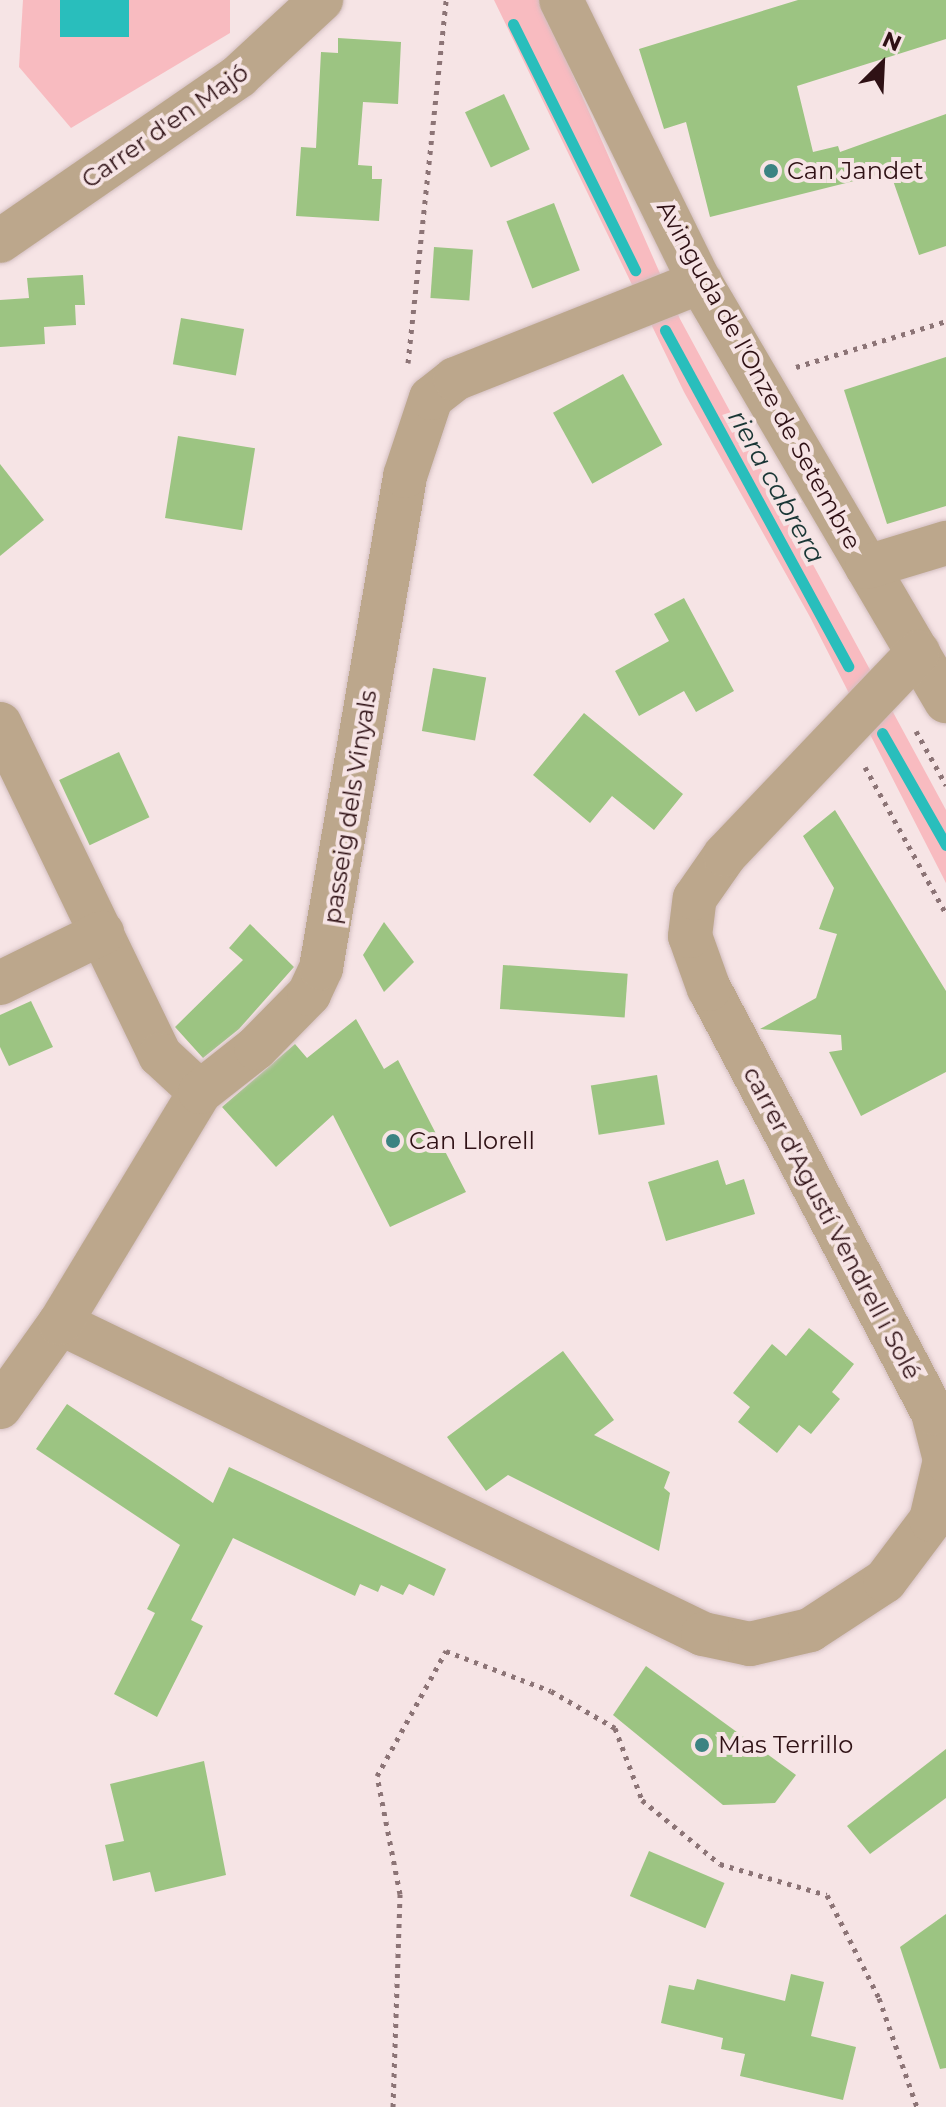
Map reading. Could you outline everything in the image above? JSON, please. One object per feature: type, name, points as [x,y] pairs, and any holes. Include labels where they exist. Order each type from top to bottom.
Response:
[{"type":"street","name":"Carrer d'en Majó","points":[[0,241],[239,76],[321,0]]},
{"type":"street","name":"Avinguda de l'Onze de Setembre","points":[[561,0],[688,287],[757,379],[946,701]]},
{"type":"street","points":[[431,398],[455,379],[688,287]]},
{"type":"street","name":"passeig dels Vinyals","points":[[0,1407],[60,1323],[200,1092],[256,1048],[309,994],[321,968],[405,476],[431,398]]},
{"type":"street","points":[[867,567],[946,543]]},
{"type":"street","name":"carrer d'Agustí Vendrell i Solé","points":[[60,1323],[703,1634],[750,1644],[810,1630],[885,1581],[931,1520],[945,1460],[933,1413],[709,989],[690,936],[695,898],[725,855],[918,652]]},
{"type":"street","points":[[0,724],[160,1055],[200,1092]]},
{"type":"street","points":[[0,983],[102,933]]},
{"type":"path","points":[[431,398],[407,372],[429,200],[446,0]]},
{"type":"path","points":[[757,379],[946,321]]},
{"type":"path","points":[[842,732],[946,914]]},
{"type":"path","points":[[393,2107],[400,1894],[377,1776],[446,1651],[551,1691],[615,1728],[642,1800],[720,1864],[827,1895],[879,1998],[917,2107]]},
{"type":"shaded area","points":[[23,0],[230,0],[230,33],[71,128],[19,67]]},
{"type":"shaded area","points":[[494,0],[540,0],[680,319],[946,810],[946,883],[810,617],[684,392]]},
{"type":"water","points":[[60,0],[129,0],[129,37],[60,37]]},
{"type":"building","points":[[798,0],[946,0],[946,39],[797,86],[813,152],[838,146],[840,152],[946,114],[946,246],[919,255],[890,172],[710,217],[686,122],[664,129],[639,49]]},
{"type":"building","points":[[338,38],[401,42],[398,104],[363,102],[358,165],[372,166],[372,179],[382,179],[379,221],[296,216],[301,147],[316,148],[321,52],[338,53]]},
{"type":"building","points":[[504,94],[530,149],[491,167],[465,112]]},
{"type":"building","points":[[554,203],[580,270],[532,288],[506,221]]},
{"type":"building","points":[[434,247],[473,250],[469,301],[430,298]]},
{"type":"building","points":[[83,275],[85,305],[75,305],[76,325],[44,327],[45,344],[0,347],[0,300],[29,298],[27,278]]},
{"type":"building","points":[[181,318],[244,329],[236,375],[173,364]]},
{"type":"building","points":[[946,357],[946,506],[887,524],[844,390]]},
{"type":"building","points":[[623,374],[662,445],[592,484],[553,413]]},
{"type":"building","points":[[178,436],[255,448],[242,530],[165,518]]},
{"type":"building","points":[[0,464],[44,520],[0,556]]},
{"type":"building","points":[[684,598],[734,691],[696,712],[684,691],[639,716],[615,671],[669,641],[654,614]]},
{"type":"building","points":[[433,668],[486,677],[475,740],[422,731]]},
{"type":"building","points":[[584,713],[683,794],[654,830],[612,796],[590,823],[533,775]]},
{"type":"building","points":[[119,752],[149,817],[90,845],[59,780]]},
{"type":"building","points":[[835,810],[946,991],[946,1072],[861,1116],[829,1052],[842,1050],[841,1035],[760,1029],[816,998],[837,934],[819,929],[834,888],[803,836]]},
{"type":"building","points":[[384,922],[414,962],[384,992],[363,955]]},
{"type":"building","points":[[250,924],[294,967],[239,1029],[203,1058],[175,1027],[243,960],[229,948]]},
{"type":"building","points":[[503,965],[628,974],[625,1018],[500,1009]]},
{"type":"building","points":[[31,1001],[53,1047],[9,1066],[0,1047],[0,1015]]},
{"type":"building","name":"Can Llorell","points":[[356,1019],[384,1069],[398,1060],[466,1192],[390,1227],[333,1115],[276,1167],[222,1107],[295,1044],[307,1058]]},
{"type":"building","points":[[657,1075],[665,1124],[599,1135],[591,1085]]},
{"type":"building","points":[[718,1160],[726,1185],[744,1179],[755,1214],[666,1241],[648,1182]]},
{"type":"building","points":[[809,1328],[854,1364],[832,1392],[840,1399],[811,1434],[799,1425],[777,1453],[738,1422],[750,1407],[733,1393],[772,1344],[786,1356]]},
{"type":"building","points":[[563,1351],[614,1420],[594,1435],[670,1472],[664,1488],[670,1493],[659,1551],[508,1475],[486,1491],[447,1437]]},
{"type":"building","points":[[67,1404],[213,1503],[229,1467],[446,1569],[434,1596],[409,1584],[403,1595],[381,1585],[378,1592],[360,1584],[355,1596],[233,1538],[191,1620],[203,1626],[157,1717],[114,1694],[155,1613],[147,1609],[180,1545],[36,1449]]},
{"type":"building","name":"Mas Terrillo","points":[[646,1666],[796,1775],[775,1803],[723,1805],[613,1715]]},
{"type":"building","points":[[946,1749],[946,1798],[870,1854],[847,1826]]},
{"type":"building","points":[[204,1761],[226,1875],[155,1892],[150,1872],[113,1881],[105,1845],[124,1841],[110,1784]]},
{"type":"building","points":[[649,1851],[724,1883],[705,1928],[630,1896]]},
{"type":"building","points":[[946,1914],[946,2068],[940,2069],[900,1947]]},
{"type":"building","points":[[791,1974],[824,1982],[811,2036],[856,2047],[843,2100],[740,2076],[745,2054],[721,2049],[723,2038],[661,2023],[669,1985],[694,1990],[697,1979],[785,2001]]},
{"type":"waterway","name":"riera cabrera","points":[[513,24],[635,270]]},
{"type":"waterway","name":"riera cabrera","points":[[665,330],[848,666]]},
{"type":"waterway","name":"riera cabrera","points":[[882,733],[946,845]]},
{"type":"place","name":"Can Jandet","points":[[771,171]]},
{"type":"place","name":"Can Llorell","points":[[393,1141]]},
{"type":"place","name":"Mas Terrillo","points":[[702,1745]]}]
